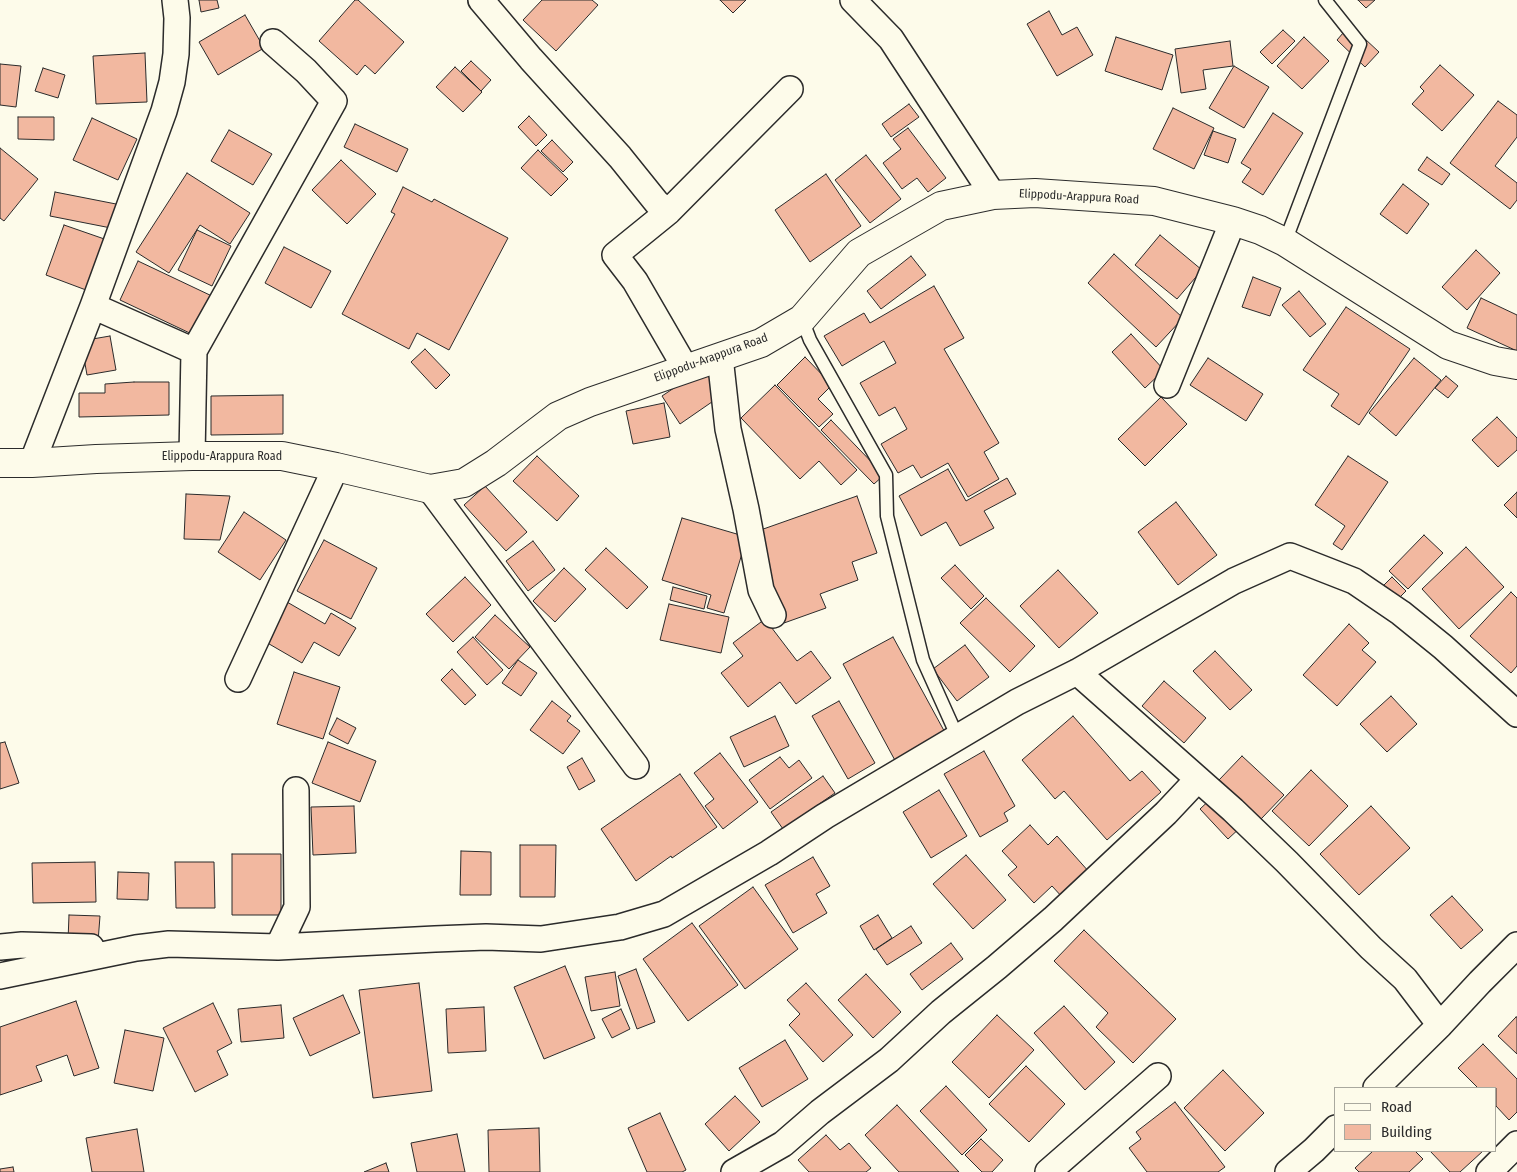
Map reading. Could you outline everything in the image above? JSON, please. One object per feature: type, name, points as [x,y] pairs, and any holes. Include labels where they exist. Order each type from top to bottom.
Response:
[{"type":"street","points":[[32,464],[93,306],[164,111],[172,82],[176,54],[177,18],[175,0]]},
{"type":"street","points":[[482,0],[620,157],[657,203],[668,212]]},
{"type":"street","points":[[853,0],[890,39],[992,195]]},
{"type":"street","points":[[192,456],[194,351],[334,101],[306,71],[273,42]]},
{"type":"street","points":[[686,369],[635,281],[615,255],[668,212],[790,89]]},
{"type":"street","name":"Elippodu-Arappura Road","points":[[0,463],[32,464],[96,459],[192,456],[282,456],[430,489],[464,483],[496,464],[558,416],[590,402],[761,343],[802,319],[859,254],[941,206],[992,195],[1036,193],[1154,201],[1233,221],[1260,230],[1285,242],[1448,345],[1494,362],[1517,365]]},
{"type":"street","points":[[1167,385],[1233,221]]},
{"type":"street","points":[[93,306],[194,351]]},
{"type":"street","points":[[720,357],[728,429],[746,509],[761,590],[773,615]]},
{"type":"street","points":[[238,679],[336,467]]},
{"type":"street","points":[[430,489],[636,766]]},
{"type":"street","points":[[0,976],[136,948],[169,944],[278,947],[486,937],[541,939],[620,927],[664,914],[1017,702],[1077,672],[1234,581],[1290,556],[1354,581],[1401,613],[1517,714]]},
{"type":"street","points":[[1077,672],[1233,810],[1288,862],[1371,948],[1405,979],[1440,1025]]},
{"type":"street","points":[[734,1172],[783,1144],[820,1112],[889,1060],[941,1012],[1053,919],[1166,813],[1198,779]]},
{"type":"street","points":[[278,947],[297,907],[296,790]]},
{"type":"street","points":[[0,947],[22,945],[136,948]]},
{"type":"street","points":[[1377,1087],[1517,945]]},
{"type":"street","points":[[1048,1172],[1158,1076]]},
{"type":"street","points":[[1288,1172],[1334,1130]]},
{"type":"street","points":[[1489,1172],[1517,1144]]},
{"type":"lane","points":[[1285,242],[1360,44],[1325,0]]},
{"type":"lane","points":[[802,319],[810,340],[886,475],[887,516],[923,660],[958,738]]},
{"type":"building","points":[[199,0],[217,0],[219,8],[201,12]]},
{"type":"building","points":[[355,0],[358,0],[404,42],[375,74],[365,65],[357,75],[319,41]]},
{"type":"building","points":[[542,0],[592,0],[598,5],[556,51],[523,20]]},
{"type":"building","points":[[720,0],[746,0],[733,13]]},
{"type":"building","points":[[1358,0],[1375,0],[1366,8]]},
{"type":"building","points":[[1049,11],[1062,35],[1077,27],[1093,55],[1057,76],[1027,24]]},
{"type":"building","points":[[245,15],[264,48],[218,75],[199,42]]},
{"type":"building","points":[[1350,25],[1379,52],[1365,67],[1337,40]]},
{"type":"building","points":[[1283,30],[1295,41],[1272,64],[1260,52]]},
{"type":"building","points":[[1116,37],[1173,55],[1162,90],[1105,71]]},
{"type":"building","points":[[1304,37],[1329,61],[1302,89],[1277,66]]},
{"type":"building","points":[[1230,41],[1233,66],[1203,70],[1206,89],[1181,93],[1175,49]]},
{"type":"building","points":[[145,53],[147,102],[96,104],[93,56]]},
{"type":"building","points":[[471,61],[491,80],[481,91],[461,71]]},
{"type":"building","points":[[0,64],[21,66],[16,107],[0,105]]},
{"type":"building","points":[[1440,65],[1474,95],[1442,131],[1412,104],[1424,91],[1420,87]]},
{"type":"building","points":[[1234,66],[1269,87],[1244,128],[1209,108]]},
{"type":"building","points":[[455,67],[482,92],[463,112],[436,87]]},
{"type":"building","points":[[43,68],[65,75],[58,98],[35,91]]},
{"type":"building","points":[[1498,101],[1517,115],[1517,137],[1495,166],[1517,183],[1517,200],[1510,209],[1450,163]]},
{"type":"building","points":[[909,104],[919,117],[891,137],[882,124]]},
{"type":"building","points":[[1173,108],[1214,128],[1194,169],[1153,149]]},
{"type":"building","points":[[1273,113],[1303,133],[1263,195],[1242,182],[1251,169],[1241,163]]},
{"type":"building","points":[[529,116],[547,135],[536,146],[518,127]]},
{"type":"building","points":[[18,117],[54,117],[54,140],[18,139]]},
{"type":"building","points":[[92,118],[137,139],[118,180],[73,160]]},
{"type":"building","points":[[355,124],[408,149],[397,172],[344,147]]},
{"type":"building","points":[[908,128],[946,178],[928,192],[917,178],[902,189],[883,163],[901,149],[893,139]]},
{"type":"building","points":[[229,130],[272,154],[253,185],[211,161]]},
{"type":"building","points":[[1213,131],[1236,139],[1228,163],[1204,155]]},
{"type":"building","points":[[552,140],[573,162],[563,172],[541,151]]},
{"type":"building","points":[[0,148],[38,179],[4,221],[0,218]]},
{"type":"building","points":[[538,150],[568,179],[551,196],[521,168]]},
{"type":"building","points":[[866,155],[901,199],[870,223],[835,180]]},
{"type":"building","points":[[1427,157],[1450,174],[1442,185],[1418,170]]},
{"type":"building","points":[[341,160],[376,194],[347,224],[312,190]]},
{"type":"building","points":[[187,173],[250,213],[230,244],[200,225],[169,273],[136,252]]},
{"type":"building","points":[[826,174],[861,226],[810,262],[775,210]]},
{"type":"building","points":[[1403,184],[1429,204],[1407,234],[1380,214]]},
{"type":"building","points":[[403,187],[432,202],[434,199],[508,238],[449,350],[417,333],[409,349],[342,314],[395,214],[391,212]]},
{"type":"building","points":[[55,192],[116,204],[111,228],[50,216]]},
{"type":"building","points":[[64,225],[113,242],[94,293],[46,275]]},
{"type":"building","points":[[197,230],[231,246],[212,286],[178,270]]},
{"type":"building","points":[[1160,235],[1202,270],[1177,299],[1135,265]]},
{"type":"building","points":[[284,247],[331,271],[311,308],[265,283]]},
{"type":"building","points":[[1476,250],[1500,273],[1467,310],[1442,287]]},
{"type":"building","points":[[1114,254],[1183,318],[1156,347],[1088,283]]},
{"type":"building","points":[[911,256],[926,275],[881,309],[867,291]]},
{"type":"building","points":[[138,261],[214,297],[196,336],[120,300]]},
{"type":"building","points":[[1253,277],[1281,288],[1270,316],[1242,307]]},
{"type":"building","points":[[934,286],[964,338],[944,349],[999,443],[984,452],[999,479],[968,497],[948,463],[921,478],[913,465],[898,473],[881,444],[907,429],[895,407],[879,416],[860,383],[896,363],[884,341],[842,366],[824,336],[864,313],[870,323]]},
{"type":"building","points":[[1299,291],[1326,324],[1310,337],[1282,305]]},
{"type":"building","points":[[1481,298],[1517,315],[1517,351],[1467,328]]},
{"type":"building","points":[[1346,307],[1410,349],[1359,425],[1331,406],[1339,394],[1303,370]]},
{"type":"building","points":[[1131,334],[1164,370],[1145,388],[1112,352]]},
{"type":"building","points":[[110,336],[116,370],[87,375],[81,341]]},
{"type":"building","points":[[425,349],[450,375],[436,389],[411,362]]},
{"type":"building","points":[[805,357],[832,385],[818,399],[833,414],[819,427],[777,385]]},
{"type":"building","points":[[1208,358],[1263,394],[1246,421],[1190,385]]},
{"type":"building","points":[[1414,358],[1441,380],[1396,436],[1369,413]]},
{"type":"building","points":[[704,368],[722,395],[680,424],[662,396]]},
{"type":"building","points":[[1446,376],[1458,386],[1448,398],[1435,388]]},
{"type":"building","points":[[169,382],[169,415],[79,417],[79,393],[105,393],[105,384]]},
{"type":"building","points":[[775,385],[857,470],[841,485],[819,461],[800,479],[741,418]]},
{"type":"building","points":[[283,395],[283,434],[211,435],[211,396]]},
{"type":"building","points":[[1161,397],[1187,424],[1145,466],[1118,439]]},
{"type":"building","points":[[664,403],[670,437],[633,444],[626,411]]},
{"type":"building","points":[[1497,417],[1517,438],[1517,450],[1498,467],[1472,440]]},
{"type":"building","points":[[831,420],[884,475],[874,484],[821,430]]},
{"type":"building","points":[[537,456],[579,496],[557,521],[513,481]]},
{"type":"building","points":[[1348,456],[1388,482],[1342,550],[1333,544],[1345,526],[1315,505]]},
{"type":"building","points":[[948,469],[966,501],[1007,478],[1016,494],[984,511],[994,528],[960,546],[946,522],[921,536],[899,496]]},
{"type":"building","points":[[485,486],[527,532],[506,551],[464,505]]},
{"type":"building","points":[[1517,492],[1517,518],[1504,505]]},
{"type":"building","points":[[186,494],[230,496],[220,540],[184,539]]},
{"type":"building","points":[[857,496],[877,553],[852,562],[858,580],[820,594],[826,608],[784,623],[752,533]]},
{"type":"building","points":[[1176,502],[1217,555],[1178,585],[1138,532]]},
{"type":"building","points":[[244,512],[286,540],[260,580],[218,552]]},
{"type":"building","points":[[682,518],[747,537],[724,613],[707,608],[711,595],[662,580]]},
{"type":"building","points":[[1424,535],[1443,553],[1408,589],[1389,571]]},
{"type":"building","points":[[324,540],[377,568],[351,619],[297,591]]},
{"type":"building","points":[[533,541],[555,570],[528,591],[506,561]]},
{"type":"building","points":[[1466,547],[1504,587],[1459,629],[1422,589]]},
{"type":"building","points":[[606,548],[648,587],[627,609],[585,570]]},
{"type":"building","points":[[955,565],[984,596],[971,609],[941,578]]},
{"type":"building","points":[[564,568],[586,589],[555,622],[533,601]]},
{"type":"building","points":[[1058,570],[1098,613],[1059,648],[1020,606]]},
{"type":"building","points":[[465,577],[491,605],[453,642],[426,614]]},
{"type":"building","points":[[1392,577],[1406,591],[1394,603],[1380,589]]},
{"type":"building","points":[[673,587],[707,596],[704,609],[670,600]]},
{"type":"building","points":[[1511,592],[1517,598],[1517,666],[1511,673],[1470,636]]},
{"type":"building","points":[[986,598],[1035,646],[1010,672],[960,623]]},
{"type":"building","points":[[287,602],[325,624],[331,613],[356,628],[339,656],[314,642],[302,663],[264,641]]},
{"type":"building","points":[[669,604],[729,617],[721,653],[660,640]]},
{"type":"building","points":[[495,615],[530,647],[509,669],[475,637]]},
{"type":"building","points":[[765,619],[797,661],[811,651],[831,678],[796,704],[780,682],[748,707],[721,673],[743,656],[733,643]]},
{"type":"building","points":[[1349,624],[1369,643],[1362,650],[1376,662],[1337,706],[1303,675]]},
{"type":"building","points":[[473,637],[503,670],[487,685],[457,652]]},
{"type":"building","points":[[893,637],[948,738],[898,766],[843,664]]},
{"type":"building","points":[[965,645],[989,677],[957,701],[933,669]]},
{"type":"building","points":[[1215,651],[1252,690],[1230,710],[1193,671]]},
{"type":"building","points":[[518,660],[537,673],[521,696],[502,683]]},
{"type":"building","points":[[452,669],[476,695],[465,705],[441,680]]},
{"type":"building","points":[[294,672],[340,687],[323,739],[277,724]]},
{"type":"building","points":[[1164,681],[1206,718],[1184,743],[1142,706]]},
{"type":"building","points":[[1391,696],[1417,724],[1387,752],[1360,724]]},
{"type":"building","points":[[552,701],[571,716],[567,721],[580,731],[563,754],[530,730]]},
{"type":"building","points":[[839,701],[875,763],[848,779],[812,716]]},
{"type":"building","points":[[775,716],[789,746],[744,767],[730,737]]},
{"type":"building","points":[[1073,716],[1130,781],[1142,771],[1161,792],[1107,840],[1064,791],[1055,799],[1022,760]]},
{"type":"building","points":[[337,718],[356,728],[348,744],[329,734]]},
{"type":"building","points":[[5,742],[19,783],[0,789],[0,743]]},
{"type":"building","points":[[328,742],[376,761],[360,802],[312,783]]},
{"type":"building","points":[[984,751],[1015,806],[1004,813],[1008,821],[980,837],[944,774]]},
{"type":"building","points":[[720,753],[758,802],[723,829],[705,806],[714,799],[694,773]]},
{"type":"building","points":[[1242,756],[1284,795],[1261,819],[1219,780]]},
{"type":"building","points":[[780,757],[789,768],[799,760],[812,778],[770,809],[749,780]]},
{"type":"building","points":[[582,758],[595,781],[579,790],[567,767]]},
{"type":"building","points":[[1311,770],[1348,806],[1309,846],[1272,811]]},
{"type":"building","points":[[680,774],[717,827],[636,881],[601,829]]},
{"type":"building","points":[[823,776],[835,793],[783,829],[771,812]]},
{"type":"building","points":[[939,790],[967,836],[931,858],[903,812]]},
{"type":"building","points":[[1214,796],[1242,826],[1228,839],[1200,809]]},
{"type":"building","points":[[354,806],[356,853],[313,855],[311,807]]},
{"type":"building","points":[[1371,806],[1410,848],[1359,895],[1320,854]]},
{"type":"building","points":[[1030,825],[1048,845],[1057,836],[1090,873],[1063,898],[1052,886],[1034,903],[1008,875],[1017,867],[1002,851]]},
{"type":"building","points":[[520,845],[556,845],[555,897],[520,897]]},
{"type":"building","points":[[461,851],[491,852],[491,895],[460,895]]},
{"type":"building","points":[[232,854],[281,854],[281,915],[232,915]]},
{"type":"building","points":[[966,855],[1006,900],[973,929],[933,884]]},
{"type":"building","points":[[813,857],[830,886],[816,894],[827,913],[793,933],[765,885]]},
{"type":"building","points":[[95,862],[96,902],[33,903],[32,863]]},
{"type":"building","points":[[175,862],[214,862],[215,908],[176,908]]},
{"type":"building","points":[[118,872],[149,873],[148,900],[117,899]]},
{"type":"building","points":[[753,887],[798,949],[745,989],[699,926]]},
{"type":"building","points":[[1452,896],[1483,930],[1461,949],[1430,915]]},
{"type":"building","points":[[69,915],[100,916],[98,942],[68,941]]},
{"type":"building","points":[[878,915],[892,938],[874,950],[860,926]]},
{"type":"building","points":[[692,923],[738,985],[688,1021],[643,959]]},
{"type":"building","points":[[911,926],[922,943],[887,965],[876,949]]},
{"type":"building","points":[[1084,930],[1176,1019],[1133,1063],[1096,1027],[1108,1013],[1054,961]]},
{"type":"building","points":[[951,943],[963,959],[922,990],[910,974]]},
{"type":"building","points":[[565,966],[595,1038],[544,1059],[514,987]]},
{"type":"building","points":[[636,969],[655,1022],[637,1029],[618,976]]},
{"type":"building","points":[[615,972],[620,1006],[591,1011],[585,977]]},
{"type":"building","points":[[866,974],[901,1012],[873,1038],[838,1000]]},
{"type":"building","points":[[419,983],[432,1091],[373,1098],[359,990]]},
{"type":"building","points":[[806,983],[853,1035],[823,1062],[789,1025],[800,1014],[787,1000]]},
{"type":"building","points":[[343,995],[360,1033],[310,1056],[293,1018]]},
{"type":"building","points":[[76,1001],[99,1068],[74,1076],[67,1055],[36,1066],[42,1081],[0,1095],[0,1027]]},
{"type":"building","points":[[213,1003],[232,1043],[217,1051],[228,1075],[195,1092],[163,1028]]},
{"type":"building","points":[[281,1005],[284,1038],[241,1042],[238,1009]]},
{"type":"building","points":[[1064,1006],[1115,1062],[1085,1090],[1034,1033]]},
{"type":"building","points":[[484,1007],[486,1051],[448,1053],[446,1009]]},
{"type":"building","points":[[621,1009],[630,1029],[612,1038],[602,1019]]},
{"type":"building","points":[[997,1015],[1034,1050],[989,1098],[952,1062]]},
{"type":"building","points":[[1517,1017],[1517,1054],[1498,1036]]},
{"type":"building","points":[[125,1030],[164,1038],[153,1091],[114,1083]]},
{"type":"building","points":[[785,1040],[808,1079],[762,1107],[739,1068]]},
{"type":"building","points":[[1483,1044],[1517,1079],[1517,1112],[1509,1120],[1497,1107],[1497,1087],[1477,1087],[1458,1068]]},
{"type":"building","points":[[1026,1066],[1065,1104],[1029,1142],[989,1104]]},
{"type":"building","points":[[1223,1070],[1264,1113],[1225,1151],[1184,1108]]},
{"type":"building","points":[[946,1086],[987,1130],[962,1155],[920,1111]]},
{"type":"building","points":[[735,1096],[760,1122],[729,1151],[705,1124]]},
{"type":"building","points":[[1175,1102],[1225,1167],[1218,1172],[1147,1172],[1129,1148],[1141,1139],[1136,1132]]},
{"type":"building","points":[[897,1105],[959,1172],[899,1172],[865,1135]]},
{"type":"building","points":[[660,1113],[686,1170],[682,1172],[647,1172],[628,1128]]},
{"type":"building","points":[[539,1128],[540,1172],[489,1172],[488,1130]]},
{"type":"building","points":[[137,1129],[144,1172],[92,1172],[86,1138]]},
{"type":"building","points":[[457,1134],[465,1172],[417,1172],[411,1143]]},
{"type":"building","points":[[826,1135],[840,1150],[849,1143],[871,1168],[866,1172],[809,1172],[798,1160]]},
{"type":"building","points":[[981,1139],[1003,1160],[992,1172],[982,1172],[965,1155]]},
{"type":"building","points":[[1372,1152],[1416,1152],[1423,1159],[1409,1172],[1359,1172],[1355,1168]]},
{"type":"building","points":[[1431,1152],[1482,1152],[1460,1172],[1450,1172]]},
{"type":"building","points":[[386,1163],[389,1172],[364,1172]]},
{"type":"building","points":[[13,1167],[14,1172],[0,1172],[0,1169]]}]
